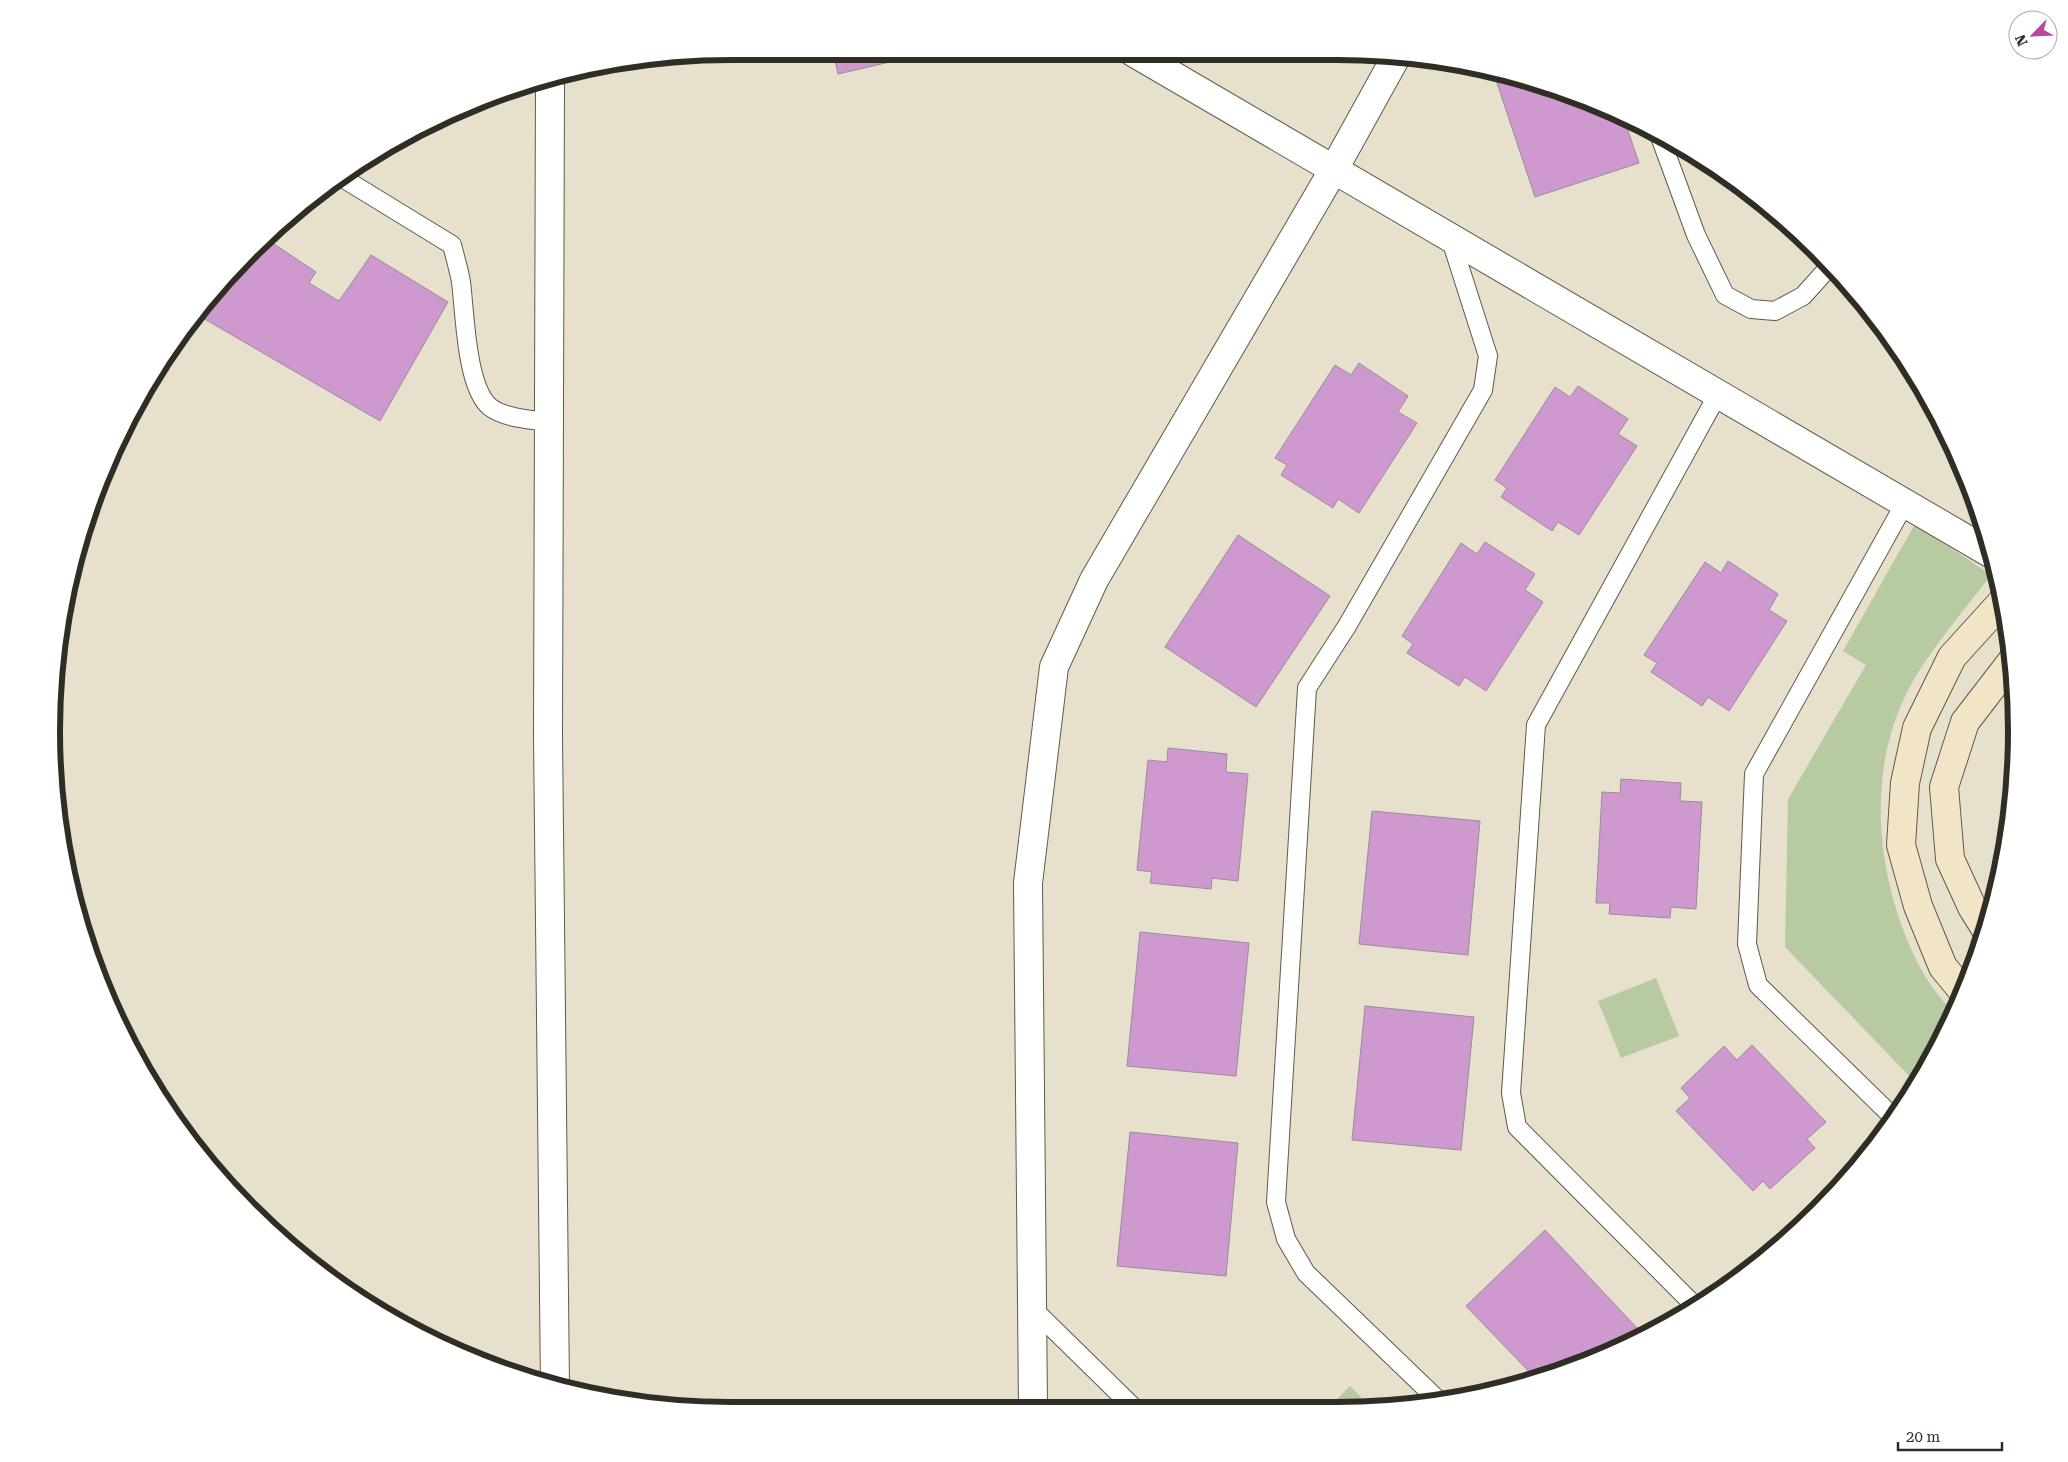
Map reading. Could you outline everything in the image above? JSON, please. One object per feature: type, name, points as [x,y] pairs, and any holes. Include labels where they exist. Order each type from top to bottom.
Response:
[{"type":"street","points":[[1146,60],[1982,549]]},
{"type":"street","points":[[1034,1402],[1028,883],[1054,667],[1094,580],[1334,169],[1393,62]]},
{"type":"street","points":[[550,85],[548,755],[555,1378]]},
{"type":"street","points":[[1958,985],[1943,967],[1918,906],[1901,845],[1905,783],[1916,728],[1952,658],[1996,608]]},
{"type":"street","points":[[1980,920],[1972,907],[1950,859],[1944,787],[1965,722],[2005,669]]},
{"type":"lane","points":[[1664,145],[1696,235],[1725,295],[1751,309],[1776,311],[1803,296],[1825,272]]},
{"type":"lane","points":[[348,180],[452,245],[460,279],[473,375],[481,398],[492,408],[520,418],[549,422]]},
{"type":"lane","points":[[1432,1395],[1306,1273],[1286,1239],[1276,1202],[1307,688],[1347,626],[1483,390],[1488,356],[1450,237]]},
{"type":"lane","points":[[1690,1301],[1516,1127],[1511,1093],[1536,725],[1718,394]]},
{"type":"lane","points":[[1889,1113],[1758,985],[1747,944],[1754,774],[1905,503]]},
{"type":"lane","points":[[1032,1309],[1128,1402]]},
{"type":"green space","points":[[1915,524],[1989,574],[1990,577],[1943,637],[1910,687],[1890,735],[1883,769],[1882,839],[1887,873],[1896,907],[1907,940],[1922,971],[1948,1008],[1911,1078],[1785,947],[1788,799],[1866,665],[1843,651]]},
{"type":"green space","points":[[1656,978],[1679,1036],[1621,1058],[1598,1001]]},
{"type":"green space","points":[[1350,1386],[1365,1401],[1337,1402],[1334,1402]]},
{"type":"building","points":[[835,60],[898,60],[838,74]]},
{"type":"building","points":[[1496,79],[1553,96],[1626,126],[1639,163],[1535,197]]},
{"type":"building","points":[[272,243],[316,272],[309,283],[339,301],[371,255],[448,302],[380,421],[203,318],[227,289]]},
{"type":"building","points":[[1359,363],[1408,396],[1398,412],[1417,423],[1359,513],[1338,499],[1333,508],[1281,475],[1287,465],[1275,458],[1335,365],[1351,375]]},
{"type":"building","points":[[1578,386],[1628,419],[1618,434],[1637,446],[1579,535],[1558,522],[1552,531],[1501,497],[1507,488],[1495,480],[1555,387],[1570,397]]},
{"type":"building","points":[[1238,535],[1330,596],[1256,707],[1165,647]]},
{"type":"building","points":[[1485,542],[1535,574],[1525,590],[1543,602],[1486,691],[1465,677],[1459,686],[1407,653],[1413,644],[1402,636],[1461,543],[1477,554]]},
{"type":"building","points":[[1728,561],[1778,594],[1769,610],[1787,621],[1729,711],[1708,697],[1702,706],[1651,672],[1657,663],[1644,655],[1705,562],[1721,573]]},
{"type":"building","points":[[1168,748],[1227,754],[1226,772],[1248,774],[1238,881],[1212,878],[1211,889],[1150,883],[1152,872],[1137,870],[1148,760],[1167,762]]},
{"type":"building","points":[[1621,779],[1681,783],[1680,801],[1702,802],[1696,909],[1671,907],[1670,918],[1609,914],[1610,903],[1596,903],[1602,792],[1620,793]]},
{"type":"building","points":[[1372,811],[1480,821],[1468,955],[1359,944]]},
{"type":"building","points":[[1140,932],[1249,943],[1236,1076],[1127,1066]]},
{"type":"building","points":[[1365,1006],[1474,1017],[1461,1150],[1352,1140]]},
{"type":"building","points":[[1752,1045],[1826,1122],[1807,1139],[1815,1148],[1770,1189],[1763,1181],[1753,1191],[1676,1111],[1690,1098],[1681,1088],[1724,1046],[1737,1060]]},
{"type":"building","points":[[1130,1132],[1238,1143],[1226,1276],[1117,1266]]},
{"type":"building","points":[[1545,1230],[1637,1328],[1630,1335],[1594,1351],[1530,1373],[1466,1306]]}]
